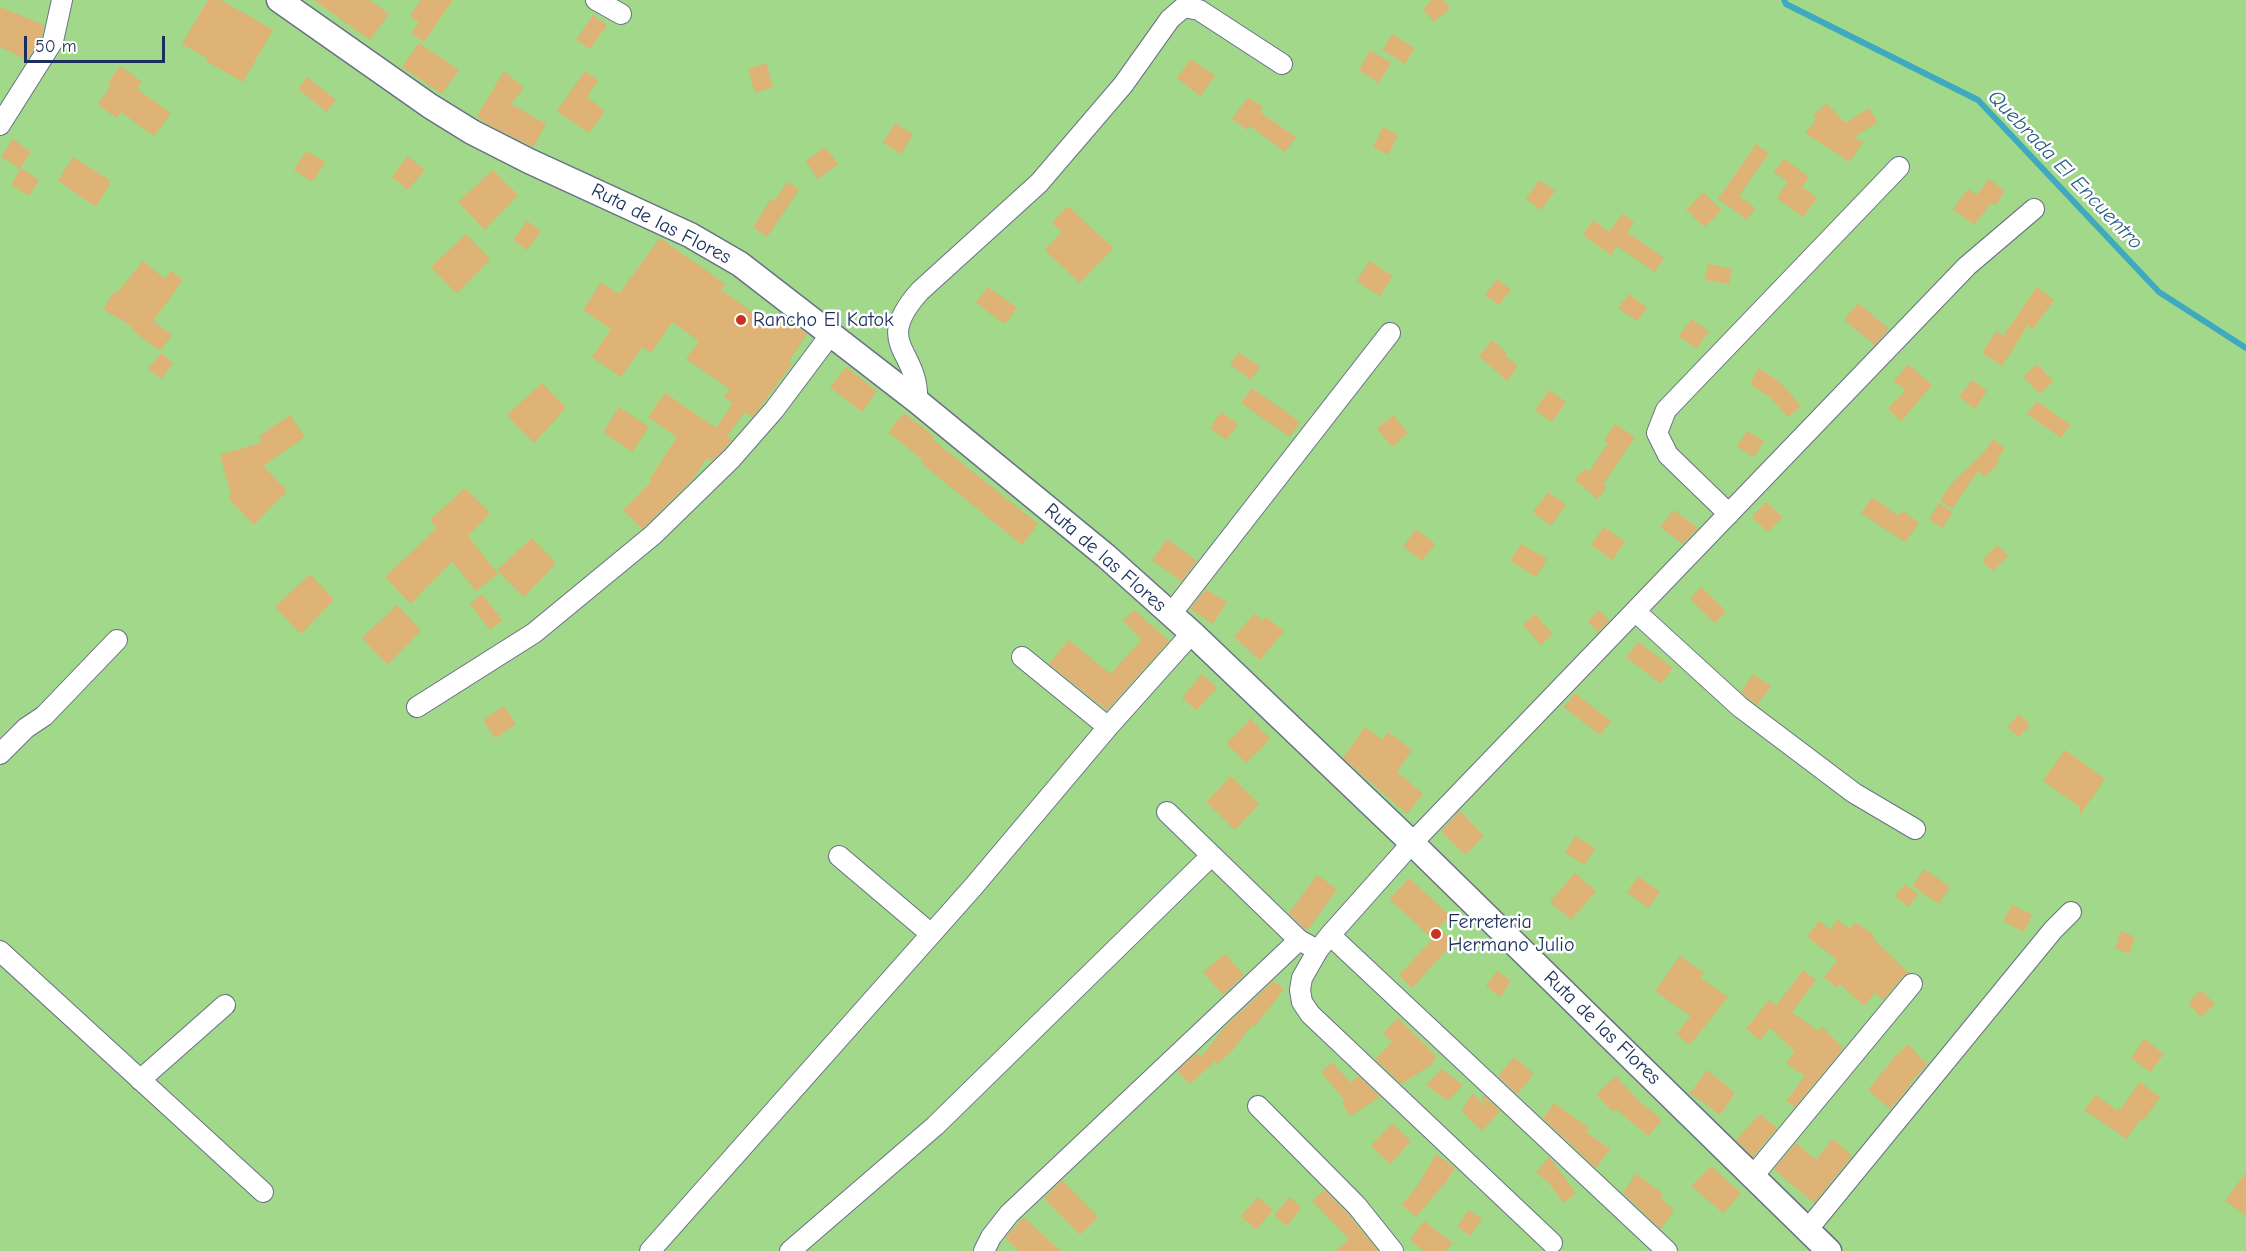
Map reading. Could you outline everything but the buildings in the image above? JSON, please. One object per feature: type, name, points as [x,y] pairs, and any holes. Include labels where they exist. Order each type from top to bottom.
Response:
[{"type":"main road","name":"Ruta de las Flores","points":[[279,0],[430,106],[472,132],[690,235],[740,264],[917,401],[1106,556],[1192,633],[1412,843],[1829,1251]]},
{"type":"street","points":[[0,125],[53,41],[62,0]]},
{"type":"street","points":[[596,0],[621,14]]},
{"type":"street","points":[[917,401],[918,388],[914,374],[898,342],[899,323],[907,306],[920,291],[1039,183],[1123,85],[1170,19],[1184,7],[1199,10],[1281,64]]},
{"type":"street","points":[[1730,514],[1668,455],[1657,433],[1666,410],[1899,167]]},
{"type":"street","points":[[1552,1243],[1310,1014],[1302,1002],[1300,990],[1302,978],[1324,943],[1412,843],[1967,266],[2034,209]]},
{"type":"street","points":[[1171,614],[1390,333]]},
{"type":"street","points":[[417,707],[534,633],[652,535],[732,458],[774,410],[831,334]]},
{"type":"street","points":[[1635,611],[1740,707],[1854,793],[1915,829]]},
{"type":"street","points":[[650,1251],[931,934],[1108,727],[1192,633]]},
{"type":"street","points":[[0,754],[26,728],[44,716],[117,640]]},
{"type":"street","points":[[1022,657],[1108,727]]},
{"type":"street","points":[[1167,812],[1299,940],[1324,943],[1667,1251]]},
{"type":"street","points":[[839,856],[931,934]]},
{"type":"street","points":[[790,1251],[935,1126],[1211,856]]},
{"type":"street","points":[[1808,1229],[2053,930],[2071,912]]},
{"type":"street","points":[[984,1251],[1008,1214],[1299,940]]},
{"type":"street","points":[[0,951],[263,1192]]},
{"type":"street","points":[[1753,1176],[1912,984]]},
{"type":"street","points":[[140,1080],[225,1005]]},
{"type":"street","points":[[1258,1106],[1357,1206],[1393,1251]]},
{"type":"green space","points":[[0,0],[2246,0],[2246,1251],[0,1251]]},
{"type":"waterway","name":"Quebrada El Encuentro","points":[[1784,0],[1786,4],[1978,100],[2159,292],[2246,348]]},
{"type":"place","name":"Rancho El Katok","points":[[741,320]]},
{"type":"place","name":"Ferreteria Hermano Julio","points":[[1436,934]]}]
